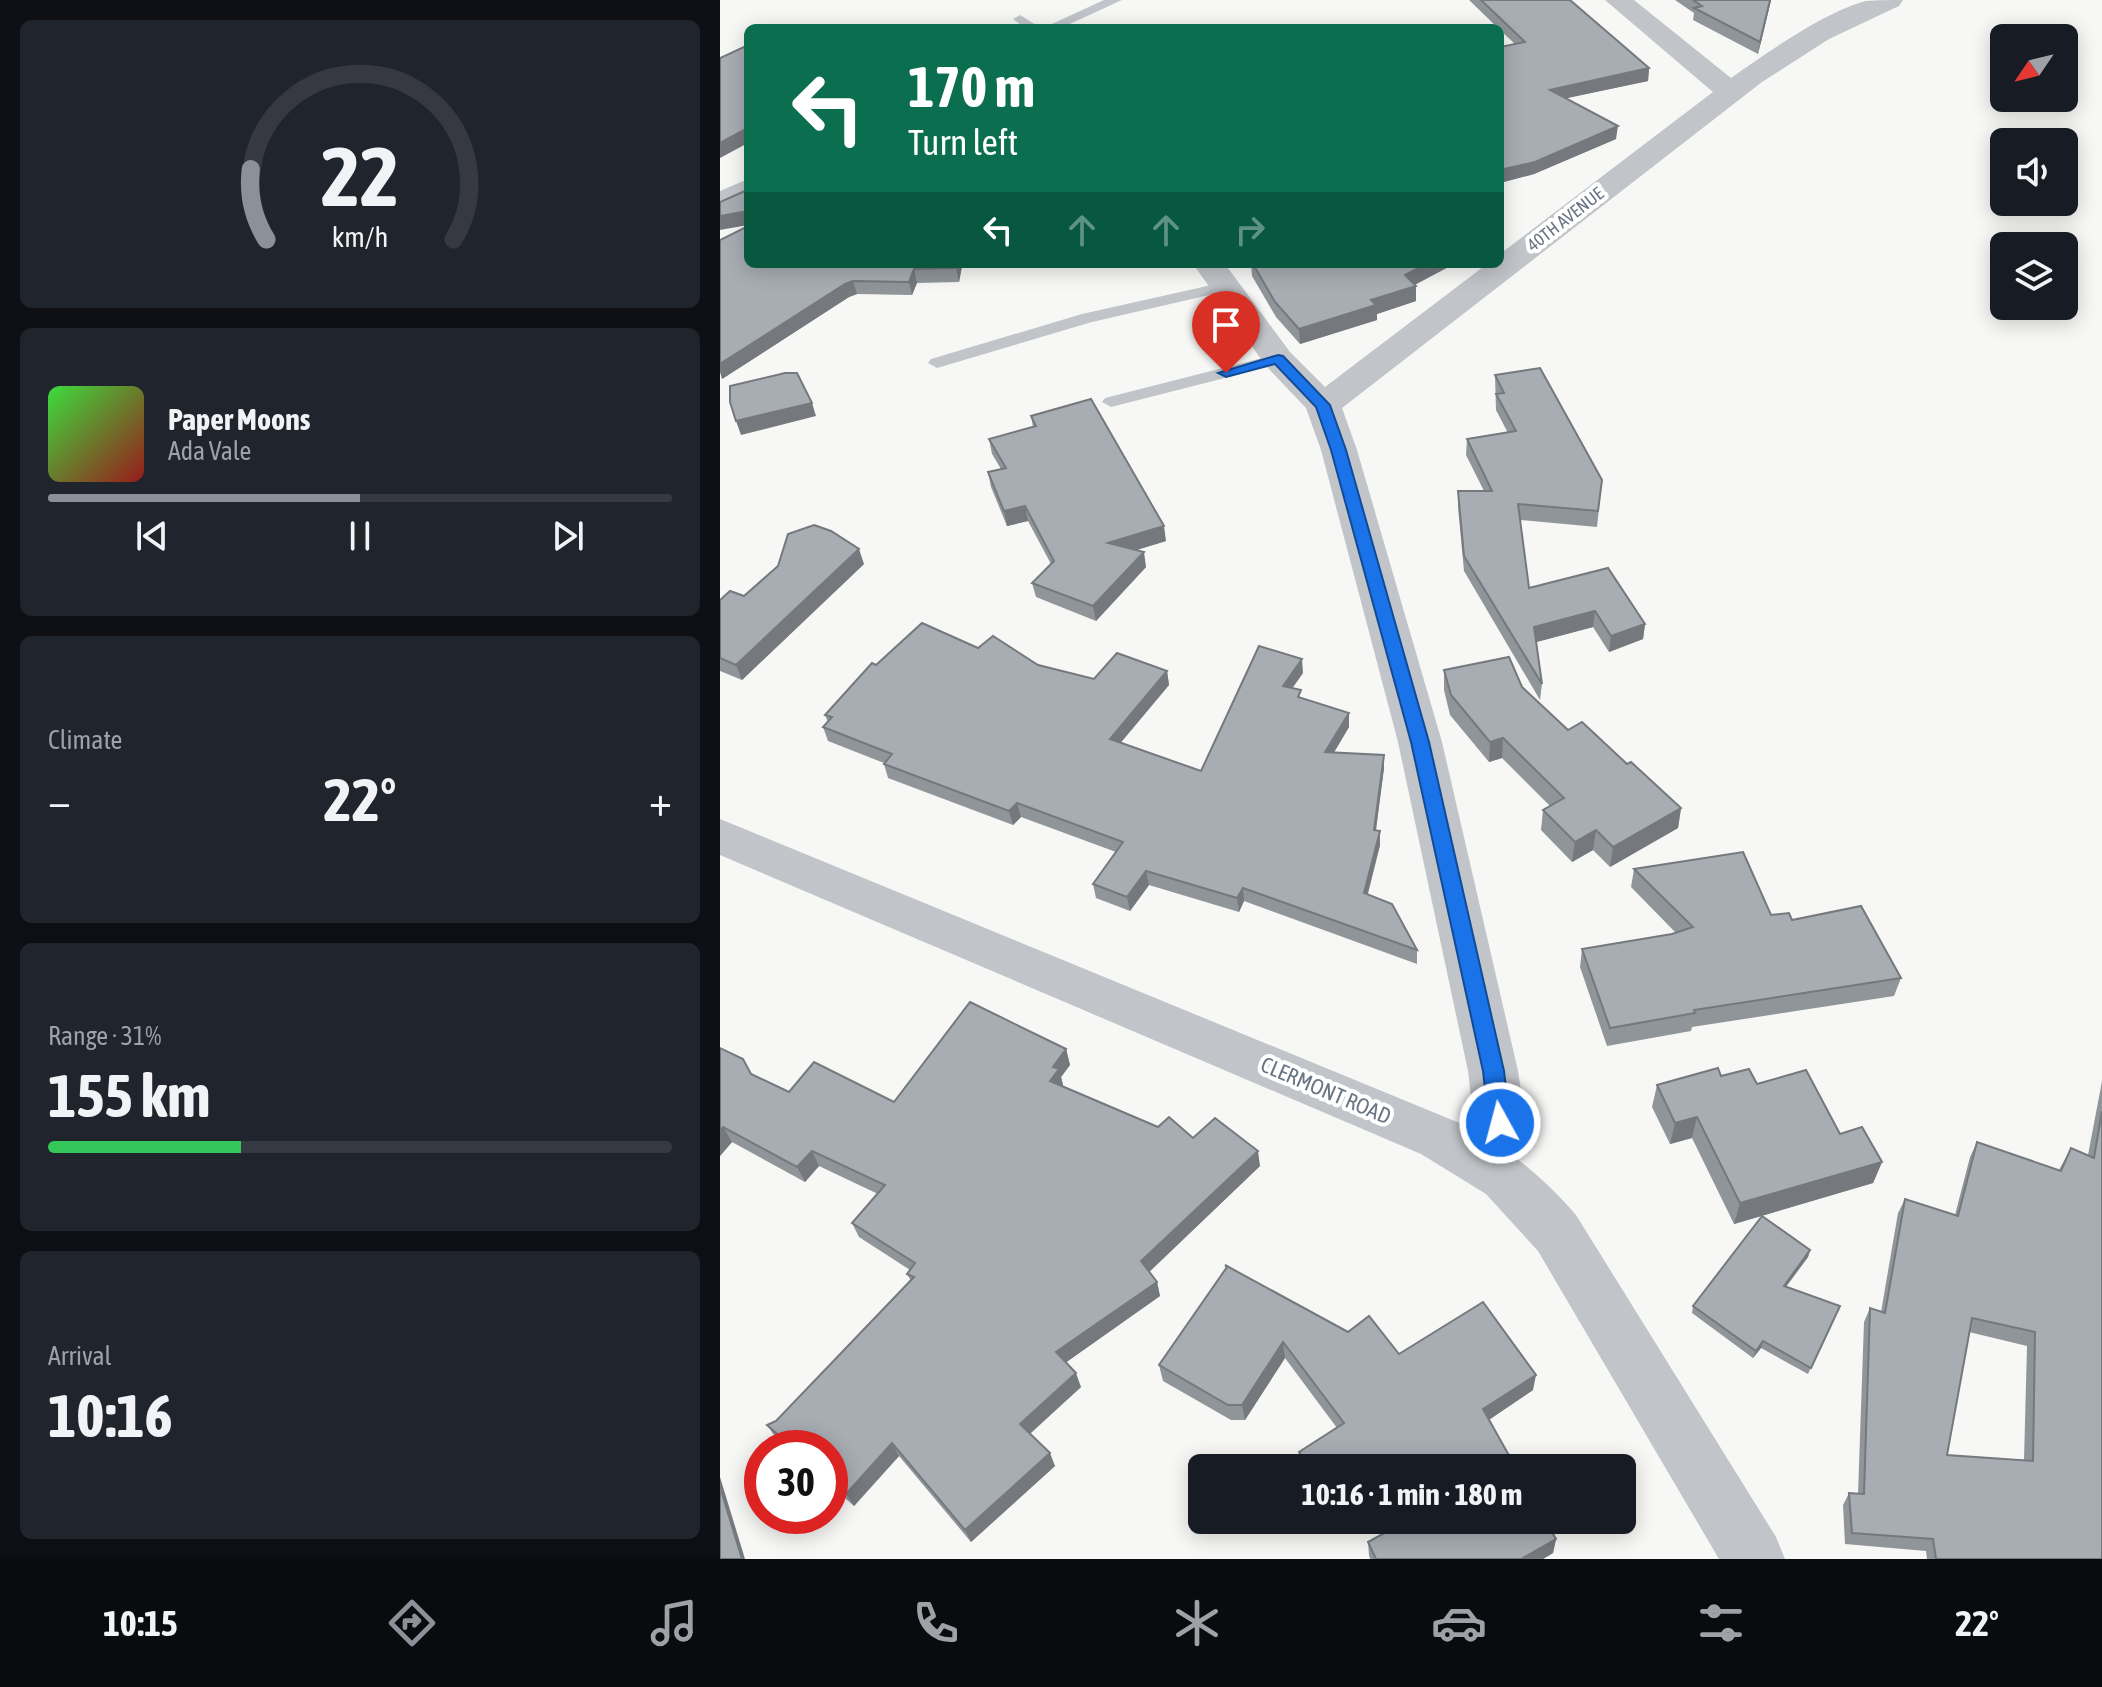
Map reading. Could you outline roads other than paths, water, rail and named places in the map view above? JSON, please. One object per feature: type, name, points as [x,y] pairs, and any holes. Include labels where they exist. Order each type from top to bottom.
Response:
[{"type":"street","points":[[1618,0],[1731,92]]},
{"type":"street","name":"40TH AVENUE","points":[[1504,266],[1731,92],[1803,43],[1848,18],[1890,0]]},
{"type":"street","points":[[720,204],[744,190]]},
{"type":"street","name":"40TH AVENUE","points":[[1323,405],[1502,268]]},
{"type":"street","points":[[1217,275],[1278,359],[1323,405],[1339,450],[1420,742],[1490,1056],[1500,1123],[1485,1160]]},
{"type":"street","name":"CLERMONT ROAD","points":[[720,836],[1485,1160],[1520,1189],[1557,1233],[1754,1559]]},
{"type":"lane","points":[[1059,24],[1115,0]]},
{"type":"lane","points":[[1020,19],[1028,24]]},
{"type":"lane","points":[[937,363],[1217,275]]},
{"type":"lane","points":[[1111,402],[1278,359]]}]
